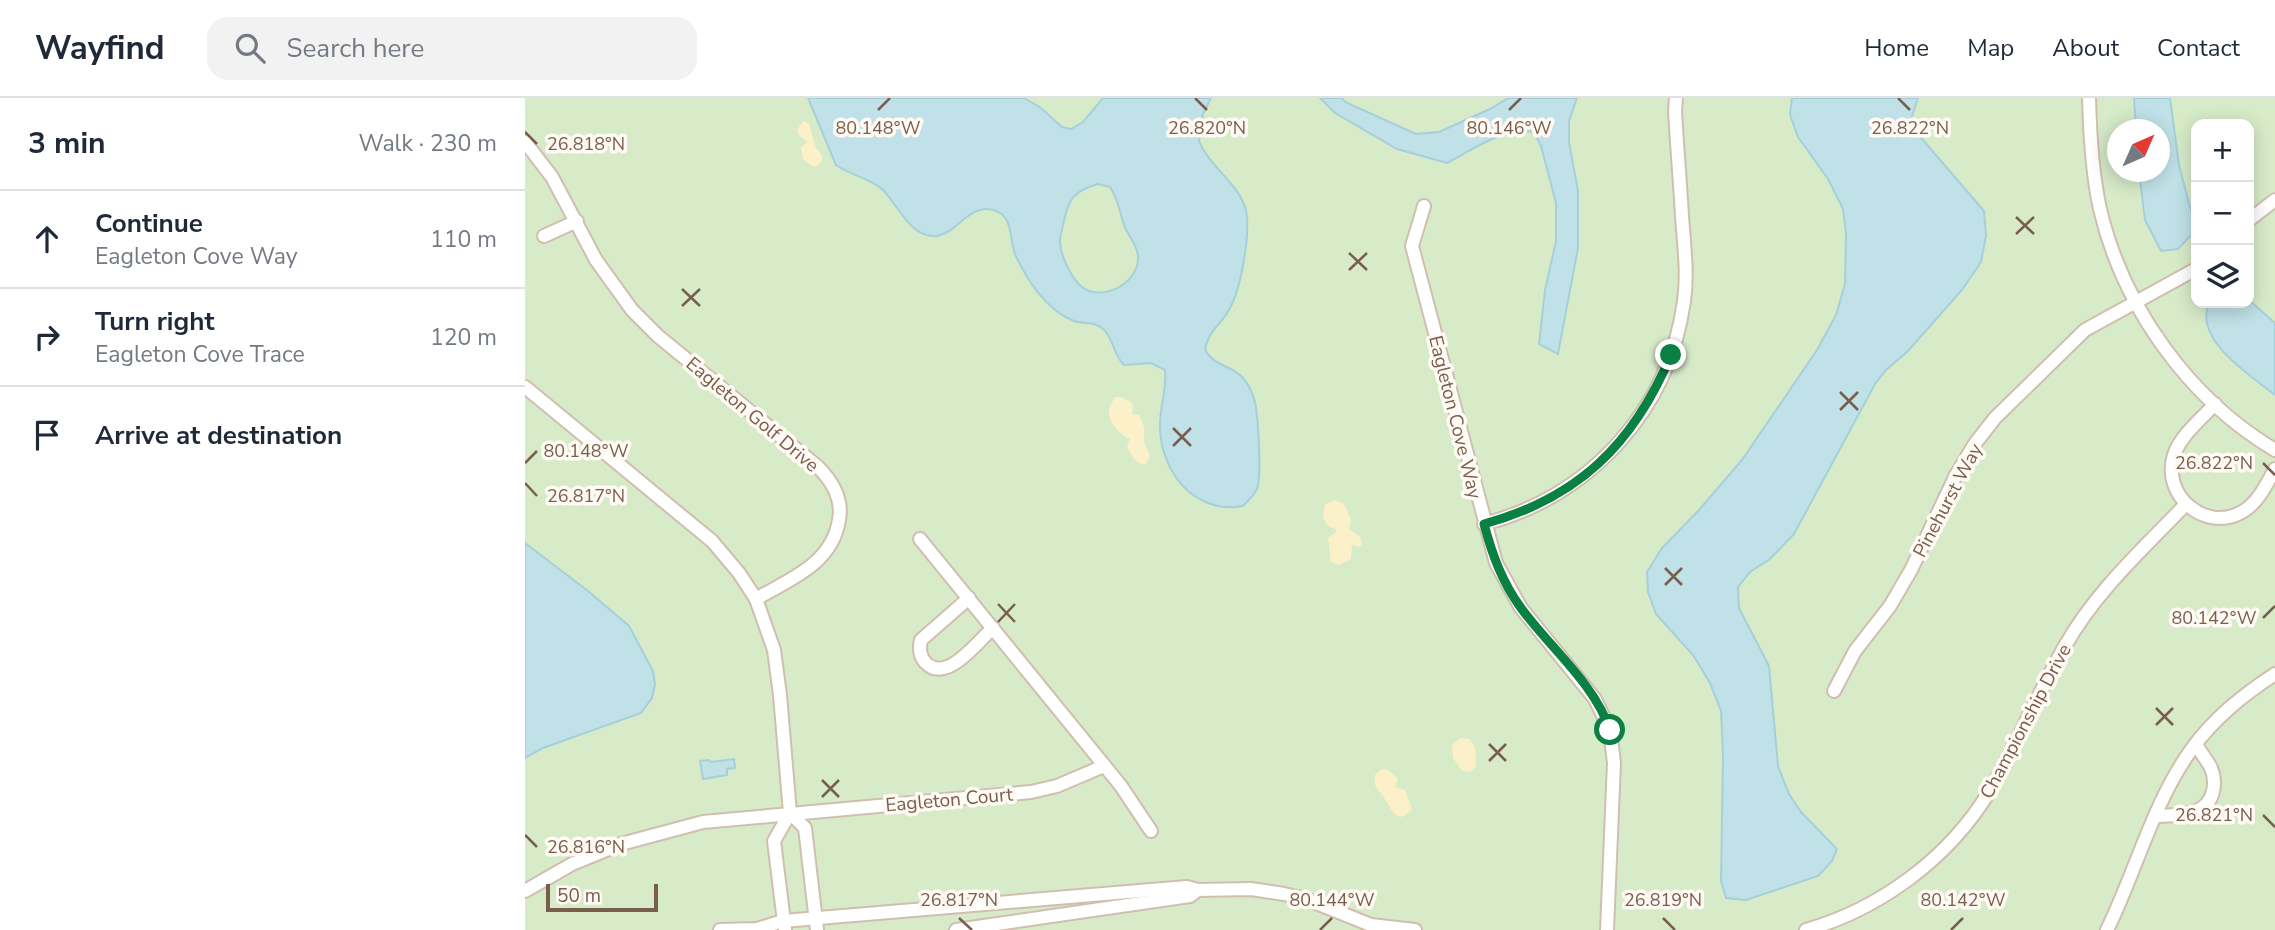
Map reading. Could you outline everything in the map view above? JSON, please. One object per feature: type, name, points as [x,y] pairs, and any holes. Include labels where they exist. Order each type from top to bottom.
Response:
[{"type":"street","points":[[1484,524],[1529,509],[1578,481],[1604,459],[1627,434],[1658,387],[1676,342],[1684,300],[1686,266],[1676,98]]},
{"type":"street","points":[[2089,98],[2093,170],[2101,211],[2123,276],[2135,302],[2173,359],[2215,404],[2275,450]]},
{"type":"street","name":"Eagleton Golf Drive","points":[[525,142],[552,177],[596,260],[632,310],[658,336],[818,467],[831,483],[840,514],[837,534],[826,553],[810,567],[755,599]]},
{"type":"street","points":[[2254,216],[2275,200]]},
{"type":"street","name":"Eagleton Cove Way","points":[[1424,206],[1412,246],[1496,563],[1521,608],[1595,699],[1610,730],[1614,763],[1607,930]]},
{"type":"street","points":[[544,236],[576,221]]},
{"type":"street","name":"Pinehurst Way","points":[[1834,691],[1855,651],[1890,606],[1906,579],[1956,475],[1995,418],[2076,338],[2096,323],[2191,272]]},
{"type":"street","points":[[525,387],[712,541],[739,573],[755,599],[768,630],[778,671],[790,813],[774,841],[784,925]]},
{"type":"street","points":[[2215,404],[2184,438],[2173,457],[2171,468],[2174,486],[2186,504],[2207,516],[2230,517],[2240,513],[2257,499],[2275,469]]},
{"type":"street","name":"Championship Drive","points":[[1806,930],[1853,912],[1886,895],[1939,853],[1965,826],[2004,766],[2065,646],[2087,611],[2186,504]]},
{"type":"street","points":[[920,539],[1121,786],[1151,831]]},
{"type":"street","points":[[969,598],[921,640],[919,648],[927,664],[936,669],[951,666],[993,628]]},
{"type":"street","points":[[2106,930],[2173,778],[2196,744],[2229,707],[2275,674]]},
{"type":"street","points":[[2156,816],[2187,814],[2208,803],[2213,793],[2212,769],[2196,744]]},
{"type":"street","name":"Eagleton Court","points":[[525,891],[582,860],[661,832],[723,819],[1031,792],[1057,786],[1104,766]]},
{"type":"street","points":[[790,813],[805,828],[817,924]]},
{"type":"street","points":[[720,930],[817,924],[1187,887],[1198,890],[1251,889],[1284,894],[1306,899],[1371,925],[1415,930]]},
{"type":"street","points":[[957,930],[1190,896],[1198,890]]},
{"type":"green space","points":[[525,98],[2275,98],[2275,930],[525,930]]},
{"type":"sand","points":[[803,121],[809,124],[816,148],[822,155],[818,166],[812,166],[803,159],[801,147],[807,142],[797,130]]},
{"type":"sand","points":[[1115,397],[1122,397],[1133,404],[1132,414],[1139,415],[1144,427],[1144,442],[1150,456],[1146,464],[1134,459],[1127,446],[1130,439],[1121,434],[1112,422],[1109,408]]},
{"type":"sand","points":[[1335,500],[1344,504],[1351,519],[1349,529],[1360,537],[1362,544],[1359,547],[1352,545],[1351,559],[1339,565],[1331,562],[1328,538],[1337,529],[1326,524],[1323,516],[1326,504]]},
{"type":"sand","points":[[1460,738],[1469,739],[1475,747],[1476,766],[1470,772],[1462,771],[1453,758],[1452,745]]},
{"type":"sand","points":[[1387,769],[1398,778],[1395,787],[1405,790],[1412,809],[1402,817],[1395,814],[1375,784],[1375,775]]},
{"type":"water","points":[[808,98],[1024,98],[1041,108],[1062,127],[1071,129],[1083,122],[1103,98],[1211,98],[1203,114],[1199,141],[1203,150],[1241,198],[1247,217],[1247,229],[1244,258],[1234,299],[1227,314],[1209,337],[1205,349],[1213,359],[1243,378],[1254,399],[1259,472],[1257,489],[1253,496],[1243,506],[1225,507],[1195,496],[1183,486],[1173,473],[1161,441],[1160,417],[1165,370],[1151,363],[1124,365],[1103,329],[1074,321],[1046,302],[1031,284],[1020,264],[1013,248],[1008,222],[1000,213],[985,209],[977,211],[944,234],[928,236],[912,227],[878,186],[836,165]],"holes":[[[1098,184],[1110,187],[1117,200],[1124,226],[1136,247],[1137,265],[1134,273],[1122,285],[1106,292],[1089,291],[1078,283],[1069,270],[1062,254],[1060,237],[1067,209],[1077,193]]]},
{"type":"water","points":[[1320,98],[1342,98],[1345,102],[1416,134],[1439,132],[1508,98],[1577,98],[1569,121],[1569,142],[1578,191],[1578,248],[1558,354],[1539,344],[1545,290],[1556,241],[1556,203],[1541,146],[1534,132],[1522,131],[1500,136],[1447,163],[1397,149],[1335,113]]},
{"type":"water","points":[[1792,98],[1918,98],[1911,119],[1917,133],[1984,211],[1986,236],[1981,262],[1962,290],[1875,384],[1794,534],[1770,559],[1750,572],[1738,587],[1739,608],[1769,666],[1778,766],[1789,794],[1801,812],[1837,849],[1832,861],[1818,876],[1746,900],[1726,898],[1721,881],[1721,711],[1710,683],[1693,655],[1656,614],[1648,592],[1647,572],[1662,548],[1742,460],[1817,350],[1836,315],[1845,284],[1846,234],[1843,209],[1828,179],[1798,137],[1790,115]]},
{"type":"water","points":[[2134,98],[2170,98],[2179,165],[2191,211],[2191,235],[2178,249],[2161,251],[2145,220],[2140,182],[2170,182],[2170,119],[2135,119]]},
{"type":"water","points":[[2254,304],[2275,323],[2275,395],[2239,367],[2216,343],[2206,317],[2208,308],[2254,308]]},
{"type":"water","points":[[525,543],[629,626],[653,671],[655,684],[652,698],[641,713],[543,748],[525,758]]},
{"type":"water","points":[[734,759],[735,768],[727,769],[727,775],[703,779],[700,761]]},
{"type":"route","points":[[1610,730],[1595,699],[1507,587],[1487,539],[1484,524],[1529,509],[1549,499],[1578,481],[1604,459],[1647,407],[1671,355]]}]
